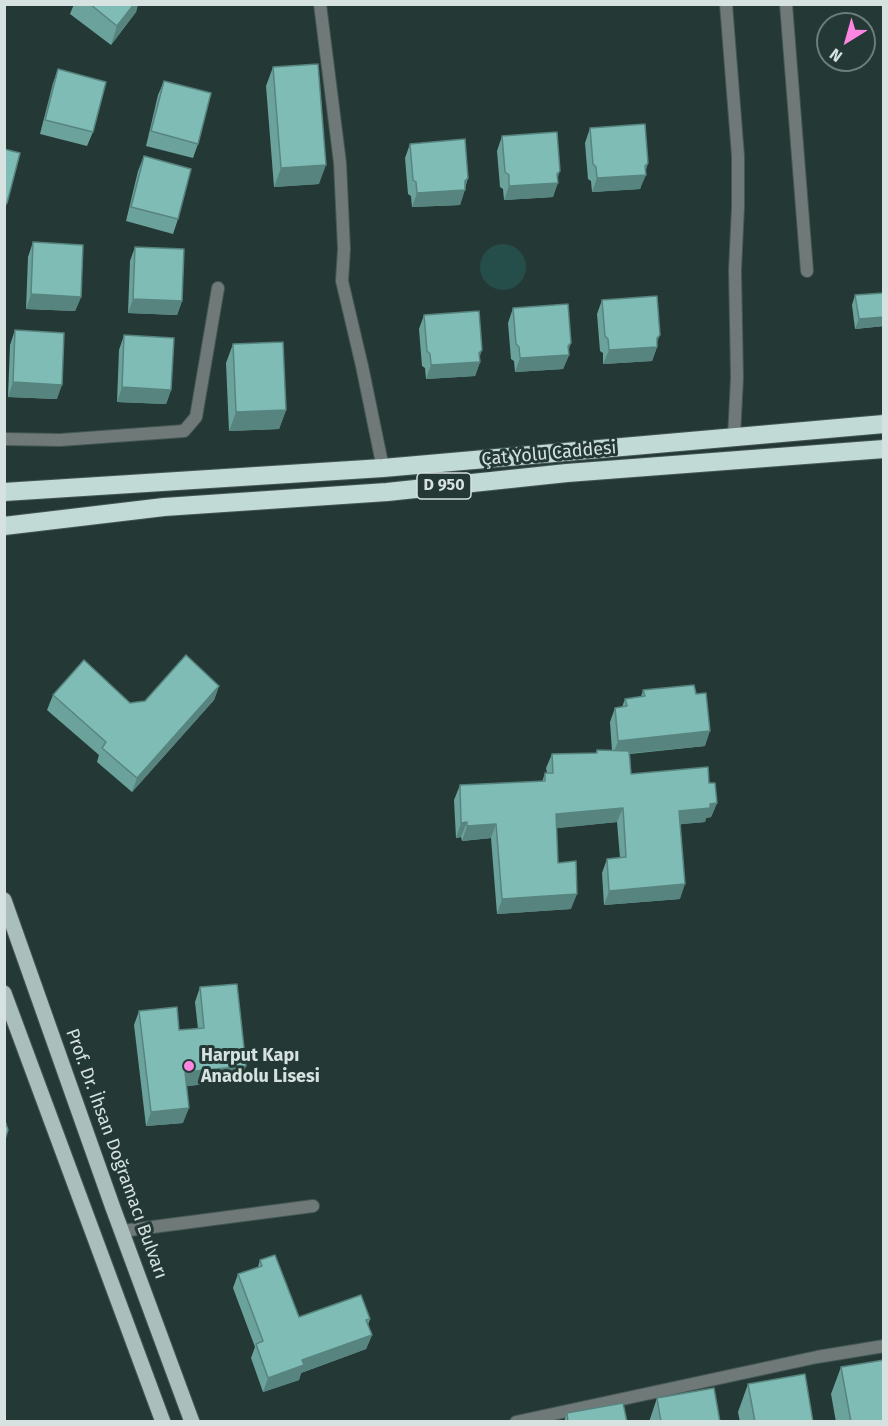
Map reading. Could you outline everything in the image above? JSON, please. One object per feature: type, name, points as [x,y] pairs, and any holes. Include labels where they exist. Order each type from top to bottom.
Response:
[{"type":"highway","name":"Çat Yolu Caddesi","points":[[4,492],[383,468],[884,424]]},
{"type":"highway","name":"Çat Yolu Caddesi","points":[[4,526],[164,507],[387,492],[567,473],[884,449]]},
{"type":"main road","name":"Prof. Dr. İhsan Doğramacı Bulvarı","points":[[4,900],[192,1422]]},
{"type":"main road","points":[[4,993],[163,1422]]},
{"type":"street","points":[[320,4],[340,163],[344,249],[342,281],[383,468]]},
{"type":"street","points":[[726,4],[738,156],[735,270],[738,378],[734,436]]},
{"type":"street","points":[[786,4],[807,271]]},
{"type":"street","points":[[4,439],[60,440],[184,431],[195,417],[218,288]]},
{"type":"street","points":[[122,1231],[313,1206]]},
{"type":"street","points":[[516,1422],[817,1357],[884,1346]]},
{"type":"shaded area","points":[[503,244],[519,251],[526,267],[519,283],[503,290],[487,283],[480,267],[487,251]]},
{"type":"building","points":[[90,4],[134,4],[117,26]]},
{"type":"building","points":[[318,64],[326,165],[281,168],[273,67]]},
{"type":"building","points":[[58,69],[106,82],[93,132],[45,120]]},
{"type":"building","points":[[164,81],[211,93],[198,144],[151,131]]},
{"type":"building","points":[[645,124],[648,163],[645,166],[646,175],[597,178],[596,167],[593,164],[590,128]]},
{"type":"building","points":[[557,132],[560,171],[557,174],[558,183],[509,186],[509,175],[505,172],[502,136]]},
{"type":"building","points":[[465,139],[468,178],[465,181],[465,190],[417,193],[416,182],[413,180],[410,144]]},
{"type":"building","points":[[4,149],[20,153],[7,203],[4,203]]},
{"type":"building","points":[[144,156],[191,169],[178,219],[131,207]]},
{"type":"building","points":[[33,242],[83,245],[81,297],[31,294]]},
{"type":"building","points":[[135,247],[184,249],[182,301],[133,299]]},
{"type":"building","points":[[884,293],[884,317],[859,319],[855,295]]},
{"type":"building","points":[[657,296],[660,335],[657,338],[657,347],[609,350],[608,339],[605,336],[602,300]]},
{"type":"building","points":[[568,304],[571,343],[568,346],[569,355],[520,358],[519,347],[516,344],[513,308]]},
{"type":"building","points":[[479,311],[482,350],[479,353],[480,362],[431,365],[430,354],[427,351],[424,315]]},
{"type":"building","points":[[15,330],[64,333],[62,385],[13,382]]},
{"type":"building","points":[[124,335],[174,338],[171,390],[122,387]]},
{"type":"building","points":[[283,342],[286,410],[236,412],[233,344]]},
{"type":"building","points":[[186,655],[219,686],[137,778],[102,748],[106,742],[53,695],[84,660],[130,703],[145,701]]},
{"type":"building","points":[[694,685],[696,694],[706,693],[710,731],[618,741],[615,708],[627,706],[625,699],[645,696],[643,690]]},
{"type":"building","points":[[597,750],[629,751],[631,774],[708,767],[709,783],[715,783],[717,803],[710,804],[710,808],[679,811],[685,884],[609,891],[607,859],[626,857],[623,808],[556,814],[558,863],[576,861],[577,894],[502,899],[496,824],[467,826],[467,822],[461,823],[460,785],[545,781],[545,773],[553,773],[552,754],[597,753]]},
{"type":"building","name":"Harput Kapı Anadolu Lisesi","points":[[237,984],[246,1066],[185,1072],[189,1108],[151,1112],[139,1011],[177,1007],[179,1030],[204,1028],[200,987]]},
{"type":"building","points":[[4,1118],[8,1130],[4,1142]]},
{"type":"building","points":[[275,1255],[299,1317],[361,1295],[370,1319],[366,1320],[372,1335],[302,1360],[304,1365],[268,1378],[256,1344],[263,1341],[238,1274],[262,1266],[260,1260]]},
{"type":"building","points":[[884,1360],[884,1422],[851,1422],[841,1367]]},
{"type":"building","points":[[805,1374],[813,1422],[755,1422],[748,1384]]},
{"type":"building","points":[[714,1388],[720,1422],[661,1422],[657,1398]]},
{"type":"building","points":[[623,1403],[627,1422],[568,1422],[567,1413]]},
{"type":"place","name":"Harput Kapı Anadolu Lisesi","points":[[189,1066]]}]
